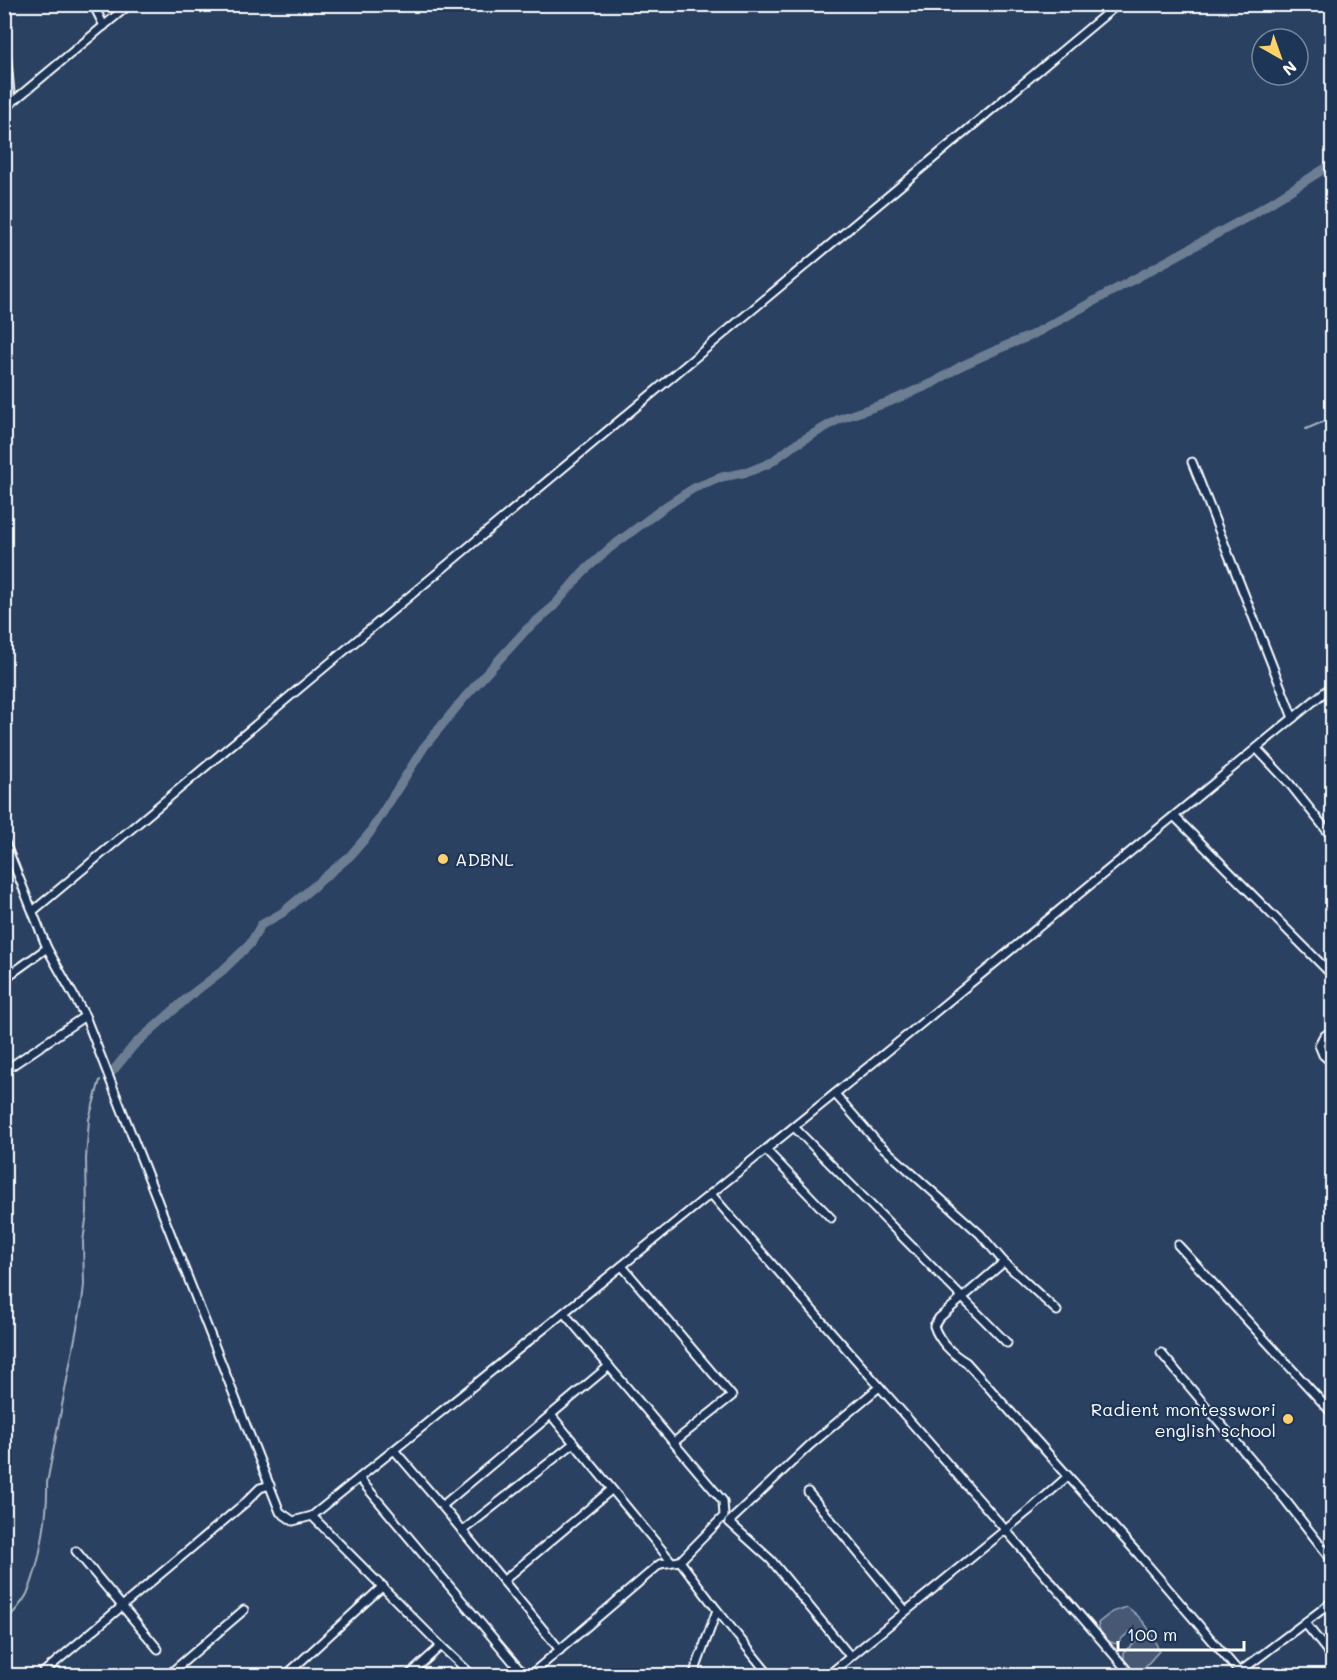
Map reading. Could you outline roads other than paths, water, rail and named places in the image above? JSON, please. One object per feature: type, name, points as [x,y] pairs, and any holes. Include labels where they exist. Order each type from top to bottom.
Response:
[{"type":"street","points":[[93,4],[104,26]]},
{"type":"street","points":[[8,106],[130,4]]},
{"type":"street","points":[[33,911],[1118,4]]},
{"type":"street","points":[[4,29],[8,106]]},
{"type":"street","points":[[1192,462],[1293,718]]},
{"type":"street","points":[[4,840],[47,948],[85,1016],[280,1512],[293,1521],[312,1516],[835,1094],[1332,686]]},
{"type":"street","points":[[1257,749],[1289,783],[1332,837]]},
{"type":"street","points":[[1175,817],[1332,975]]},
{"type":"street","points":[[4,979],[47,948]]},
{"type":"street","points":[[4,1071],[85,1016]]},
{"type":"street","points":[[1332,1029],[1323,1036],[1319,1045],[1323,1055],[1332,1063]]},
{"type":"street","points":[[835,1094],[877,1142],[980,1234],[1004,1263],[1057,1311]]},
{"type":"street","points":[[794,1127],[1007,1343]]},
{"type":"street","points":[[765,1150],[831,1218]]},
{"type":"street","points":[[711,1194],[878,1388],[1006,1529],[1132,1676]]},
{"type":"street","points":[[1178,1245],[1332,1413]]},
{"type":"street","points":[[1004,1263],[939,1318],[934,1326],[938,1336],[1004,1402],[1139,1555],[1236,1674],[1332,1602]]},
{"type":"street","points":[[622,1266],[732,1396],[674,1442]]},
{"type":"street","points":[[564,1313],[723,1501],[726,1519],[771,1560],[850,1656]]},
{"type":"street","points":[[1161,1353],[1279,1493],[1332,1560]]},
{"type":"street","points":[[442,1506],[609,1366]]},
{"type":"street","points":[[529,1676],[660,1564],[680,1560],[878,1388]]},
{"type":"street","points":[[550,1415],[671,1561]]},
{"type":"street","points":[[462,1531],[574,1443]]},
{"type":"street","points":[[394,1450],[560,1650]]},
{"type":"street","points":[[827,1676],[1068,1476]]},
{"type":"street","points":[[358,1478],[525,1676]]},
{"type":"street","points":[[39,1676],[260,1488],[270,1485]]},
{"type":"street","points":[[503,1581],[611,1490]]},
{"type":"street","points":[[808,1491],[905,1610]]},
{"type":"street","points":[[312,1516],[473,1676]]},
{"type":"street","points":[[76,1551],[158,1649]]},
{"type":"street","points":[[680,1560],[770,1676]]},
{"type":"street","points":[[285,1676],[383,1586]]},
{"type":"street","points":[[167,1676],[244,1610]]},
{"type":"street","points":[[693,1676],[717,1610]]},
{"type":"street","points":[[1305,1623],[1332,1657]]},
{"type":"street","points":[[408,1676],[441,1646]]},
{"type":"waterway","points":[[113,1071],[134,1045],[222,971],[250,944],[261,925],[282,913],[350,856],[369,834],[424,747],[465,697],[526,630],[553,607],[583,572],[610,548],[666,506],[694,488],[770,463],[793,446],[839,419],[889,402],[933,383],[961,366],[1032,335],[1253,214],[1332,164]]},
{"type":"waterway","points":[[1306,429],[1332,418]]},
{"type":"waterway","points":[[4,1624],[27,1594],[36,1569],[42,1540],[47,1483],[82,1302],[89,1119],[100,1080]]},
{"type":"place","name":"ADBNL","points":[[443,859]]},
{"type":"place","name":"Radient montesswori english school","points":[[1288,1419]]}]
